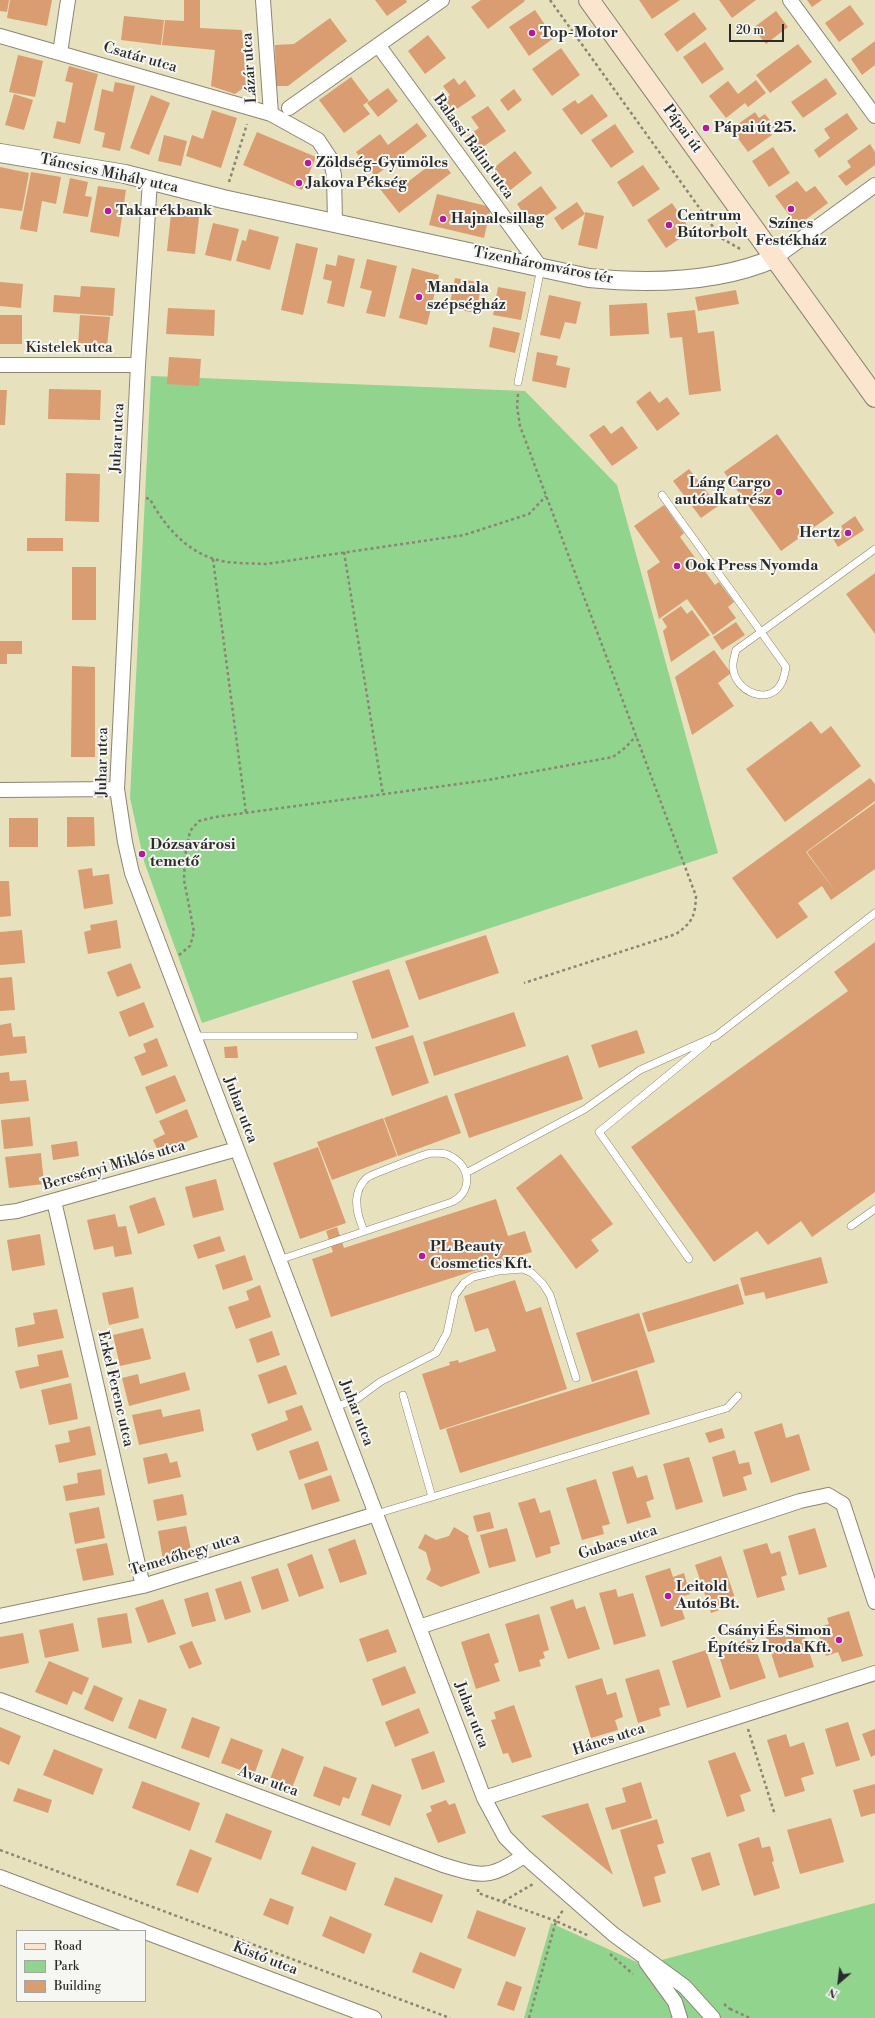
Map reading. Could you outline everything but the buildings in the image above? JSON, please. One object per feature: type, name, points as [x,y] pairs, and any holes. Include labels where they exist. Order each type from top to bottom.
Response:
[{"type":"main road","name":"Pápai út","points":[[589,0],[770,260],[875,397]]},
{"type":"street","points":[[60,53],[68,0]]},
{"type":"street","name":"Lázár utca","points":[[263,0],[270,114],[318,140],[330,158],[334,175],[335,222]]},
{"type":"street","points":[[289,108],[442,0]]},
{"type":"street","points":[[790,0],[875,116]]},
{"type":"street","name":"Csatár utca","points":[[0,36],[270,114]]},
{"type":"street","name":"Balassi Bálint utca","points":[[378,45],[541,268]]},
{"type":"street","name":"Táncsics Mihály utca","points":[[0,153],[125,174],[223,199],[335,222]]},
{"type":"street","name":"Juhar utca","points":[[150,181],[138,365],[117,789],[125,842],[132,873],[484,1798],[505,1837],[524,1856],[570,1898],[641,1956],[685,1988],[713,2018]]},
{"type":"street","points":[[770,260],[875,185]]},
{"type":"street","name":"Tizenháromváros tér","points":[[335,222],[589,278],[637,282],[671,281],[742,269],[770,260]]},
{"type":"street","name":"Kistelek utca","points":[[0,365],[138,365]]},
{"type":"street","points":[[0,790],[117,789]]},
{"type":"street","name":"Bercsényi Miklós utca","points":[[0,1213],[17,1211],[237,1149]]},
{"type":"street","name":"Erkel Ferenc utca","points":[[54,1201],[143,1586]]},
{"type":"street","name":"Gubacs utca","points":[[419,1627],[800,1501],[828,1495],[843,1504],[875,1602]]},
{"type":"street","name":"Temetőhegy utca","points":[[0,1616],[143,1586],[376,1514]]},
{"type":"street","name":"Háncs utca","points":[[484,1798],[875,1673]]},
{"type":"street","name":"Avar utca","points":[[0,1700],[415,1854],[476,1875]]},
{"type":"street","points":[[476,1875],[496,1871],[524,1856]]},
{"type":"street","name":"Kistó utca","points":[[0,1877],[141,1930]]},
{"type":"street","name":"Kistó utca","points":[[146,1932],[374,2018]]},
{"type":"street","name":"Juhar utca","points":[[641,1956],[675,2002],[680,2018]]},
{"type":"lane","points":[[518,382],[541,268]]},
{"type":"lane","points":[[662,495],[761,632],[786,667],[782,683],[771,693],[757,696],[740,686],[732,668],[736,650],[761,632],[875,549]]},
{"type":"lane","points":[[689,1259],[599,1132],[716,1036],[875,913]]},
{"type":"lane","points":[[194,1036],[354,1036]]},
{"type":"lane","points":[[466,1173],[585,1109],[640,1070],[716,1036]]},
{"type":"lane","points":[[279,1260],[364,1231],[459,1198],[467,1186],[466,1173],[458,1162],[446,1154],[430,1153],[368,1177],[363,1182],[357,1196],[358,1213],[364,1231]]},
{"type":"lane","points":[[851,1226],[875,1209]]},
{"type":"lane","points":[[335,1407],[357,1399],[380,1382],[436,1353],[448,1333],[455,1295],[464,1283],[474,1277],[511,1269],[523,1269],[532,1273],[543,1284],[550,1295],[576,1378]]},
{"type":"lane","points":[[403,1395],[432,1497]]},
{"type":"lane","points":[[376,1514],[727,1408],[738,1396]]},
{"type":"lane","points":[[0,1883],[19,1884]]},
{"type":"path","points":[[550,0],[721,238],[770,260]]},
{"type":"path","points":[[223,199],[252,108]]},
{"type":"path","points":[[518,382],[516,406],[520,426],[696,896],[695,912],[689,925],[676,934],[524,983]]},
{"type":"path","points":[[132,496],[150,499],[171,530],[190,547],[214,559],[237,563],[266,564],[464,535],[529,514],[546,496]]},
{"type":"path","points":[[344,552],[383,794]]},
{"type":"path","points":[[214,559],[246,813]]},
{"type":"path","points":[[165,960],[178,955],[190,946],[194,932],[184,880],[190,831],[198,821],[246,813],[488,780],[613,757],[626,747],[636,736]]},
{"type":"path","points":[[744,1715],[774,1815]]},
{"type":"path","points":[[0,1850],[450,2018]]},
{"type":"path","points":[[476,1875],[478,1893],[504,1901],[556,1921],[592,1938]]},
{"type":"path","points":[[504,1901],[546,1875]]},
{"type":"path","points":[[529,2018],[556,1921],[570,1898]]},
{"type":"path","points":[[607,1951],[636,1976]]},
{"type":"green space","points":[[151,376],[525,391],[617,485],[718,853],[202,1023],[144,861],[130,798]]},
{"type":"green space","points":[[875,1903],[875,2018],[524,2018],[551,1923],[643,1965]]},
{"type":"place","name":"Top-Motor","points":[[532,33]]},
{"type":"place","name":"Pápai út 25.","points":[[706,128]]},
{"type":"place","name":"Zöldség-Gyümölcs","points":[[308,163]]},
{"type":"place","name":"Jakova Pékség","points":[[299,183]]},
{"type":"place","name":"Színes Festékház","points":[[791,209]]},
{"type":"place","name":"Takarékbank","points":[[108,211]]},
{"type":"place","name":"Hajnalcsillag","points":[[443,219]]},
{"type":"place","name":"Centrum Bútorbolt","points":[[669,225]]},
{"type":"place","name":"Mandala szépségház","points":[[419,297]]},
{"type":"place","name":"Láng Cargo autóalkatrész","points":[[779,492]]},
{"type":"place","name":"Hertz","points":[[848,533]]},
{"type":"place","name":"Ook Press Nyomda","points":[[677,566]]},
{"type":"place","name":"Dózsavárosi temető","points":[[142,854]]},
{"type":"place","name":"PL Beauty Cosmetics Kft.","points":[[422,1256]]},
{"type":"place","name":"Leitold Autós Bt.","points":[[668,1596]]},
{"type":"place","name":"Csányi És Simon Építész Iroda Kft.","points":[[839,1640]]}]
